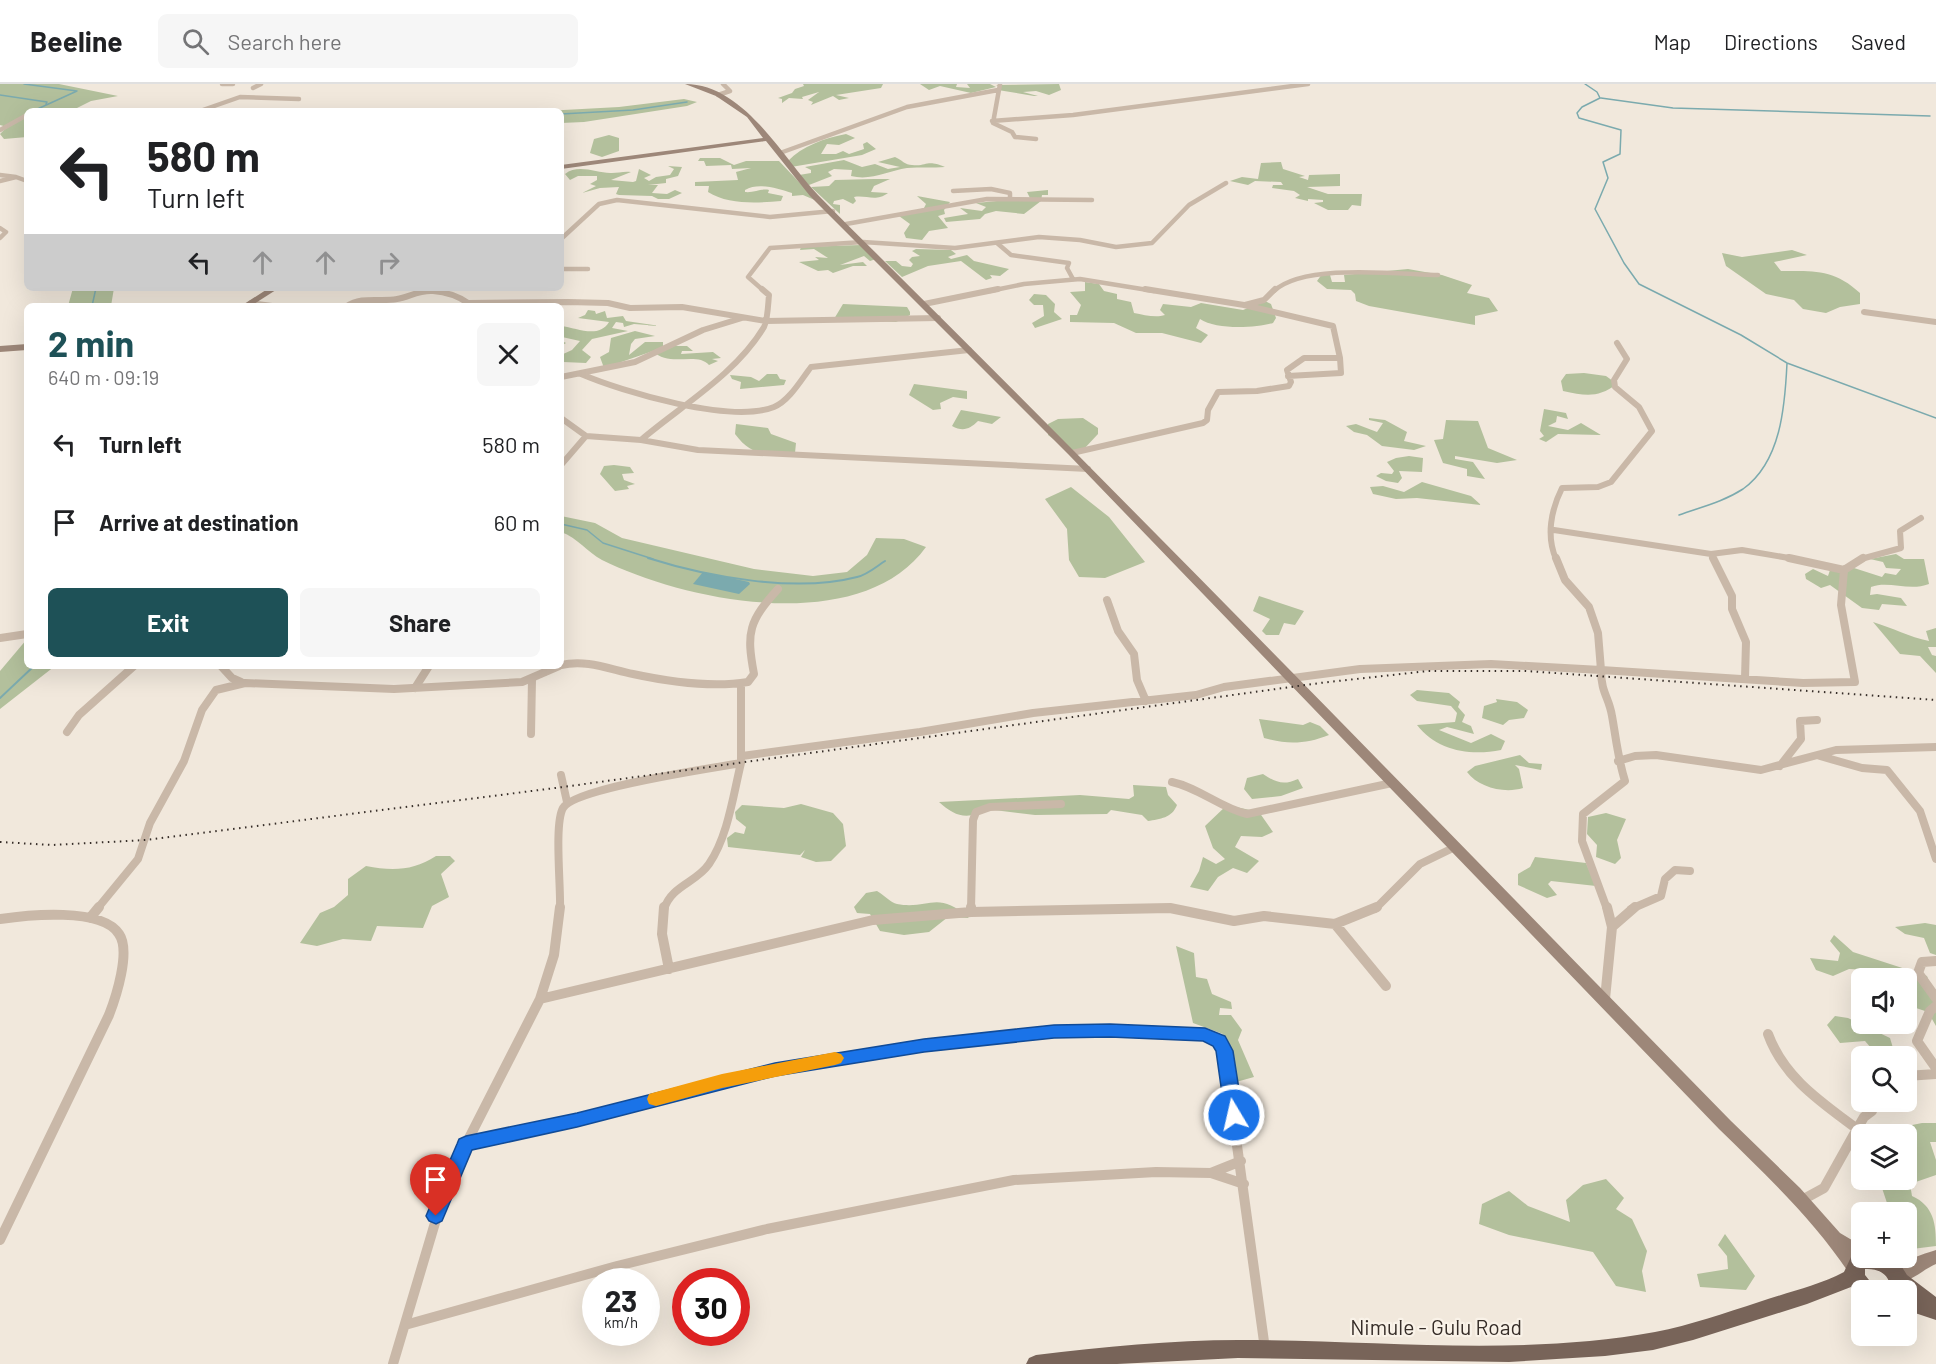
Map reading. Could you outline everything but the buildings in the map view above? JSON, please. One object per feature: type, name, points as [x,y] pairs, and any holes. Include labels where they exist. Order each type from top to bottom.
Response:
[{"type":"main road","name":"Nimule - Gulu Road","points":[[1036,1364],[1131,1352],[1265,1349],[1430,1359],[1523,1353],[1653,1340],[1722,1324],[1828,1290],[1862,1271],[1896,1278]]},
{"type":"main road","points":[[1896,1278],[1936,1308]]},
{"type":"main road","points":[[1917,1305],[1936,1313]]},
{"type":"street","points":[[222,84],[233,84]]},
{"type":"street","points":[[253,88],[261,84]]},
{"type":"street","points":[[688,84],[721,90],[749,116],[813,194],[846,224],[1088,469],[1725,1125],[1802,1200],[1862,1271]]},
{"type":"street","points":[[992,121],[1073,115],[1308,84]]},
{"type":"street","points":[[780,153],[907,107],[999,87],[992,121],[995,126],[1012,132],[1016,137],[1036,139]]},
{"type":"street","points":[[208,108],[239,97],[299,99]]},
{"type":"street","points":[[0,130],[24,117]]},
{"type":"street","points":[[564,167],[768,139]]},
{"type":"street","points":[[0,175],[24,180]]},
{"type":"street","points":[[0,181],[16,177]]},
{"type":"street","points":[[641,440],[703,392],[740,356],[766,321],[769,295],[748,277],[770,248],[863,242],[942,249],[1047,237],[1116,247],[1144,246],[1152,243],[1189,205],[1226,183]]},
{"type":"street","points":[[953,191],[1001,190],[1010,193],[1010,198]]},
{"type":"street","points":[[846,224],[975,200],[1010,198],[1092,200]]},
{"type":"street","points":[[564,236],[599,204],[617,200],[770,217],[833,212]]},
{"type":"street","points":[[0,228],[6,232],[0,238]]},
{"type":"street","points":[[997,243],[1002,251],[1011,255],[1069,263],[1067,268],[1073,279]]},
{"type":"street","points":[[564,269],[588,270]]},
{"type":"street","points":[[1244,305],[1264,300],[1280,285],[1324,272],[1438,275]]},
{"type":"street","points":[[924,304],[1012,286],[1073,279],[1123,284],[1211,302],[1244,305],[1331,325],[1340,358],[1341,373],[1288,376]]},
{"type":"street","points":[[251,303],[270,291]]},
{"type":"street","points":[[351,303],[399,299],[412,293],[427,291]]},
{"type":"street","points":[[438,291],[457,296],[468,303],[577,302],[608,303],[630,308],[682,307],[766,321],[938,318]]},
{"type":"street","points":[[1864,312],[1936,322]]},
{"type":"street","points":[[564,377],[635,362],[703,330],[747,317]]},
{"type":"street","points":[[1605,999],[1605,979],[1612,949],[1612,927],[1597,874],[1584,852],[1581,841],[1585,812],[1624,784],[1624,774],[1618,761],[1614,719],[1601,688],[1598,633],[1594,620],[1587,603],[1564,580],[1551,547],[1554,530],[1552,506],[1559,489],[1598,487],[1611,482],[1652,431],[1639,407],[1613,384],[1628,359],[1617,343]]},
{"type":"street","points":[[0,349],[24,347]]},
{"type":"street","points":[[581,374],[635,393],[686,404],[764,410],[778,404],[812,367],[969,350]]},
{"type":"street","points":[[1072,453],[1197,426],[1207,420],[1208,410],[1216,393],[1285,387],[1291,384],[1287,370],[1304,358],[1340,358]]},
{"type":"street","points":[[564,420],[586,435],[641,440],[698,450],[1088,469]]},
{"type":"street","points":[[564,461],[586,435]]},
{"type":"street","points":[[1554,530],[1710,554],[1752,550],[1844,570],[1864,557],[1900,548],[1900,531],[1921,518]]},
{"type":"street","points":[[1710,554],[1734,600],[1732,609],[1744,636],[1745,678]]},
{"type":"street","points":[[567,802],[610,789],[741,759],[1033,713],[1146,701],[1292,678],[1390,666],[1520,664],[1803,683],[1855,682],[1856,677],[1841,605],[1844,570]]},
{"type":"street","points":[[564,665],[582,663],[648,676],[741,684],[752,679],[754,674],[748,637],[750,621],[778,589]]},
{"type":"street","points":[[1107,600],[1118,631],[1134,654],[1137,680],[1146,701]]},
{"type":"street","points":[[0,638],[24,634]]},
{"type":"street","points":[[67,732],[79,715],[131,669]]},
{"type":"street","points":[[90,918],[127,876],[138,859],[150,823],[184,761],[202,710],[216,690],[223,669],[232,678],[245,683]]},
{"type":"street","points":[[414,688],[427,669]]},
{"type":"street","points":[[216,690],[245,683],[414,688],[531,679],[553,669]]},
{"type":"street","points":[[531,679],[531,734]]},
{"type":"street","points":[[669,969],[663,948],[660,920],[662,909],[674,890],[709,863],[729,813],[741,759],[741,684]]},
{"type":"street","points":[[1780,766],[1801,739],[1800,721],[1816,720]]},
{"type":"street","points":[[1618,761],[1635,756],[1656,755],[1754,771],[1820,756],[1836,750],[1936,747]]},
{"type":"street","points":[[1820,756],[1890,773],[1920,811],[1936,859]]},
{"type":"street","points":[[393,1364],[436,1216],[466,1144],[540,999],[556,951],[560,918],[559,820],[567,802],[561,775]]},
{"type":"street","points":[[1172,782],[1191,787],[1228,810],[1248,814],[1392,783]]},
{"type":"street","points":[[971,912],[973,820],[976,812],[990,807],[1061,804]]},
{"type":"street","points":[[540,999],[873,920],[971,912],[1170,908],[1234,921],[1264,916],[1335,924],[1376,909],[1420,864],[1455,847]]},
{"type":"street","points":[[1612,927],[1629,910],[1661,896],[1665,879],[1675,870],[1690,871]]},
{"type":"street","points":[[0,919],[42,915],[90,918],[105,922],[117,931],[123,941],[116,993],[98,1040],[75,1079],[43,1146],[36,1168],[0,1240]]},
{"type":"street","points":[[1335,924],[1386,987]]},
{"type":"street","points":[[1936,961],[1922,962],[1918,973],[1936,998]]},
{"type":"street","points":[[1936,1006],[1930,1011],[1917,1041],[1936,1068]]},
{"type":"street","points":[[466,1144],[577,1120],[722,1081],[824,1060],[924,1045],[1054,1032],[1164,1032],[1205,1035],[1222,1045],[1241,1161],[1265,1349]]},
{"type":"street","points":[[1768,1034],[1778,1058],[1801,1085],[1851,1124]]},
{"type":"street","points":[[1917,1075],[1936,1074]]},
{"type":"street","points":[[1860,1124],[1871,1112]]},
{"type":"street","points":[[1802,1200],[1824,1188],[1851,1140]]},
{"type":"street","points":[[1211,1173],[1241,1161]]},
{"type":"street","points":[[405,1325],[617,1266],[767,1229],[955,1190],[1058,1175],[1112,1172],[1211,1173],[1244,1184]]},
{"type":"street","points":[[1896,1278],[1919,1263],[1936,1257]]},
{"type":"green space","points":[[0,84],[59,84],[118,96],[91,101],[77,108],[24,108],[24,137],[4,139],[0,134],[7,127],[0,125]]},
{"type":"green space","points":[[803,84],[883,84],[881,88],[836,95],[849,98],[839,100],[833,96],[811,105],[813,102],[808,100],[819,92],[802,97],[803,99],[789,98],[782,103],[782,99],[778,98],[792,93],[795,89],[804,86]]},
{"type":"green space","points":[[920,84],[957,84],[956,87],[970,88],[967,84],[990,84],[996,87],[971,93],[940,86],[929,90]]},
{"type":"green space","points":[[1059,84],[1061,90],[1049,95],[1036,91],[1023,92],[1038,96],[998,90],[1000,87],[996,85]]},
{"type":"green space","points":[[684,99],[697,102],[687,106],[584,122],[564,123],[564,110],[619,107]]},
{"type":"green space","points":[[846,134],[855,138],[839,145],[827,144],[821,154],[836,154],[843,151],[849,154],[864,149],[863,144],[867,142],[876,149],[862,155],[791,167],[788,161],[800,151],[822,140]]},
{"type":"green space","points":[[609,135],[619,138],[619,151],[602,157],[590,153],[594,139]]},
{"type":"green space","points":[[895,157],[910,165],[930,163],[945,167],[907,168],[866,177],[851,176],[852,170],[834,169],[828,172],[832,176],[809,185],[799,175],[811,173],[811,170],[805,167],[844,160],[862,167],[875,164],[888,169],[900,167],[878,162]]},
{"type":"green space","points":[[700,158],[720,158],[734,165],[746,161],[779,161],[817,201],[803,195],[792,196],[792,193],[762,186],[750,188],[745,192],[769,190],[768,193],[783,196],[781,201],[743,202],[716,196],[708,192],[709,186],[695,186],[695,182],[738,180],[736,172],[751,168],[732,169],[731,165],[706,166],[704,161],[698,161]]},
{"type":"green space","points":[[1281,162],[1283,169],[1305,176],[1299,177],[1308,180],[1309,175],[1340,174],[1340,186],[1307,187],[1328,194],[1362,194],[1361,206],[1352,205],[1348,210],[1328,210],[1314,203],[1323,202],[1323,200],[1308,199],[1308,201],[1295,198],[1300,195],[1294,191],[1272,188],[1273,185],[1283,185],[1281,182],[1255,181],[1248,185],[1230,181],[1242,177],[1258,179],[1261,163]]},
{"type":"green space","points":[[668,166],[682,167],[678,176],[666,179],[666,183],[648,185],[658,185],[652,193],[667,194],[675,190],[682,193],[669,199],[619,195],[616,194],[619,187],[600,188],[582,193],[596,186],[590,184],[597,180],[597,176],[578,176],[570,180],[565,174],[576,169],[607,173],[631,172],[611,180],[633,182],[636,181],[639,169],[651,175],[644,178],[649,181],[656,177],[670,175],[674,169]]},
{"type":"green space","points":[[890,179],[874,186],[871,192],[888,193],[884,196],[854,197],[856,201],[853,204],[843,199],[834,201],[833,204],[840,205],[840,214],[811,187],[829,186],[835,180]]},
{"type":"green space","points":[[1048,190],[1048,195],[1042,195],[1041,201],[1024,214],[996,211],[985,214],[980,219],[946,222],[944,218],[968,214],[960,208],[982,211],[986,207],[976,203],[1030,198],[1027,192]]},
{"type":"green space","points":[[917,196],[950,202],[944,210],[945,214],[938,216],[948,228],[929,231],[922,240],[906,238],[904,233],[910,224],[899,216],[924,208],[926,204]]},
{"type":"green space","points":[[861,245],[876,259],[870,261],[864,256],[840,265],[863,262],[867,266],[853,266],[833,273],[828,270],[818,271],[799,262],[819,260],[815,257],[828,258],[814,249],[800,250],[801,247]]},
{"type":"green space","points":[[916,249],[951,250],[956,254],[948,257],[951,259],[967,255],[974,261],[1009,269],[1000,276],[990,275],[992,278],[986,280],[961,261],[928,266],[902,277],[885,261],[896,261],[902,266],[911,267],[913,264],[909,260],[920,256],[912,251]]},
{"type":"green space","points":[[1792,250],[1807,255],[1774,262],[1781,271],[1832,275],[1860,293],[1860,304],[1840,307],[1826,313],[1803,309],[1794,300],[1766,294],[1726,266],[1722,253],[1742,257]]},
{"type":"green space","points":[[1408,269],[1442,275],[1472,285],[1467,293],[1489,298],[1498,311],[1475,316],[1475,325],[1369,306],[1356,301],[1355,294],[1351,290],[1327,289],[1317,281],[1322,274],[1330,275],[1332,282],[1345,282],[1344,275]]},
{"type":"green space","points":[[1085,282],[1099,284],[1104,291],[1117,294],[1117,299],[1131,302],[1134,313],[1142,315],[1165,315],[1160,310],[1163,304],[1191,307],[1201,303],[1243,310],[1265,301],[1271,304],[1276,318],[1273,323],[1246,327],[1216,325],[1200,319],[1196,328],[1208,335],[1201,343],[1162,333],[1136,333],[1114,323],[1070,322],[1070,315],[1077,315],[1081,305],[1070,292],[1085,291]]},
{"type":"green space","points":[[72,291],[114,291],[112,303],[69,303]]},
{"type":"green space","points":[[1034,294],[1046,295],[1055,304],[1054,312],[1062,319],[1035,328],[1032,323],[1044,316],[1043,305],[1034,305],[1029,300]]},
{"type":"green space","points":[[843,304],[907,307],[910,315],[896,322],[834,319]]},
{"type":"green space","points":[[588,310],[595,311],[596,314],[605,311],[607,318],[623,316],[626,321],[660,326],[634,324],[624,327],[623,323],[616,322],[612,328],[628,331],[592,339],[582,350],[591,357],[586,363],[564,362],[564,354],[572,350],[580,341],[564,337],[564,327],[594,331],[605,327],[609,322],[578,318],[585,315]]},
{"type":"green space","points":[[635,331],[655,336],[635,339],[631,344],[629,355],[645,342],[663,342],[663,346],[687,346],[693,351],[682,351],[681,354],[713,352],[721,358],[712,359],[718,361],[709,365],[697,359],[667,358],[653,351],[604,368],[600,357],[609,352],[611,338]]},
{"type":"green space","points":[[1584,373],[1606,376],[1617,384],[1604,392],[1592,395],[1563,391],[1561,381],[1566,374]]},
{"type":"green space","points":[[767,374],[777,374],[780,379],[786,380],[784,385],[740,389],[741,382],[732,379],[730,375],[751,377],[759,381]]},
{"type":"green space","points":[[914,384],[967,391],[967,399],[953,397],[940,403],[941,409],[933,410],[909,395]]},
{"type":"green space","points":[[1544,409],[1566,413],[1568,419],[1557,416],[1556,422],[1548,426],[1568,430],[1581,423],[1601,435],[1558,434],[1546,442],[1539,439],[1544,436],[1540,431]]},
{"type":"green space","points":[[961,410],[1001,417],[992,424],[978,421],[969,428],[960,429],[952,426]]},
{"type":"green space","points":[[1083,418],[1098,428],[1098,434],[1083,450],[1068,450],[1048,435],[1048,424],[1058,419]]},
{"type":"green space","points":[[1369,418],[1385,420],[1407,432],[1404,441],[1426,446],[1414,450],[1382,446],[1367,435],[1354,432],[1346,426],[1356,424],[1377,432],[1383,423],[1369,420]]},
{"type":"green space","points":[[1446,420],[1478,421],[1488,448],[1517,460],[1497,463],[1455,456],[1455,459],[1473,462],[1485,479],[1467,476],[1467,469],[1443,463],[1434,440],[1443,439]]},
{"type":"green space","points":[[736,424],[768,428],[771,434],[796,443],[795,453],[754,451],[735,434]]},
{"type":"green space","points":[[1409,456],[1423,458],[1422,472],[1399,471],[1402,478],[1398,483],[1376,476],[1381,473],[1392,474],[1394,471],[1387,462]]},
{"type":"green space","points":[[604,466],[630,467],[634,473],[622,474],[624,480],[635,484],[627,486],[629,489],[615,491],[600,474]]},
{"type":"green space","points":[[1422,482],[1471,496],[1481,505],[1417,498],[1396,499],[1373,494],[1370,487],[1383,486],[1404,492]]},
{"type":"green space","points":[[1071,487],[1109,517],[1145,562],[1105,578],[1079,577],[1069,560],[1067,529],[1045,499]]},
{"type":"green space","points":[[564,517],[595,523],[622,538],[754,569],[813,576],[847,572],[867,555],[876,538],[904,539],[926,547],[897,575],[860,593],[817,602],[772,603],[725,598],[679,588],[638,575],[602,560],[564,534]]},
{"type":"green space","points":[[1896,554],[1904,559],[1924,559],[1929,584],[1914,587],[1878,585],[1871,587],[1870,595],[1901,598],[1907,606],[1882,604],[1879,610],[1862,608],[1830,585],[1821,588],[1806,579],[1805,574],[1813,569],[1828,576],[1830,570],[1854,568],[1882,577],[1885,573],[1896,575],[1901,569],[1886,568],[1883,562],[1870,559]]},
{"type":"green space","points":[[1259,596],[1304,611],[1295,625],[1284,623],[1279,635],[1266,635],[1262,631],[1270,619],[1253,611]]},
{"type":"green space","points":[[1873,622],[1929,641],[1926,631],[1936,628],[1936,647],[1928,647],[1932,655],[1936,656],[1936,673],[1920,656],[1900,654]]},
{"type":"green space","points":[[24,643],[24,669],[51,669],[0,709],[0,671]]},
{"type":"green space","points":[[1417,690],[1449,693],[1460,702],[1458,707],[1465,715],[1462,722],[1471,726],[1474,734],[1447,727],[1439,730],[1471,743],[1491,734],[1505,741],[1501,750],[1466,752],[1434,741],[1417,725],[1455,722],[1457,713],[1451,706],[1417,701],[1410,695]]},
{"type":"green space","points":[[1496,699],[1517,702],[1528,710],[1524,718],[1509,720],[1503,725],[1482,718],[1484,706],[1497,702]]},
{"type":"green space","points":[[1259,719],[1303,725],[1310,722],[1320,726],[1329,735],[1297,742],[1264,738]]},
{"type":"green space","points":[[1520,755],[1529,763],[1542,764],[1541,770],[1515,765],[1519,769],[1523,788],[1500,790],[1492,788],[1478,782],[1467,772],[1475,766]]},
{"type":"green space","points":[[1263,774],[1279,782],[1298,779],[1303,788],[1281,796],[1252,799],[1244,789],[1247,778]]},
{"type":"green space","points":[[1133,785],[1166,787],[1168,795],[1177,805],[1175,809],[1165,817],[1148,821],[1142,815],[1111,810],[1107,814],[1035,815],[986,809],[967,816],[950,811],[939,802],[1080,795],[1129,799],[1134,796]]},
{"type":"green space","points":[[801,804],[833,813],[843,824],[846,846],[831,861],[816,862],[801,857],[805,850],[800,855],[728,847],[727,838],[735,832],[744,834],[746,827],[736,819],[735,812],[742,805],[784,808]]},
{"type":"green space","points":[[1227,805],[1259,812],[1273,832],[1262,837],[1241,836],[1235,847],[1259,861],[1247,873],[1233,868],[1218,877],[1208,891],[1190,887],[1199,871],[1203,857],[1216,864],[1225,859],[1213,848],[1205,826]]},
{"type":"green space","points":[[1606,813],[1626,819],[1617,840],[1621,858],[1615,864],[1596,857],[1597,845],[1587,834],[1588,817]]},
{"type":"green space","points":[[436,856],[450,856],[455,861],[441,874],[449,897],[432,906],[423,928],[377,926],[371,941],[343,939],[317,946],[300,943],[320,913],[334,907],[348,895],[348,879],[366,866],[385,869],[411,867]]},
{"type":"green space","points":[[1535,857],[1586,863],[1596,886],[1551,881],[1548,884],[1557,895],[1547,898],[1518,885],[1518,874],[1530,867]]},
{"type":"green space","points":[[877,891],[897,904],[917,905],[941,902],[949,904],[969,918],[948,917],[929,932],[904,935],[880,931],[870,914],[857,913],[854,907],[866,893]]},
{"type":"green space","points":[[1925,923],[1936,925],[1936,955],[1930,953],[1924,938],[1905,934],[1895,927]]},
{"type":"green space","points":[[1834,935],[1853,952],[1902,968],[1851,968],[1833,976],[1816,970],[1810,958],[1838,961],[1840,953],[1830,941]]},
{"type":"green space","points":[[1176,946],[1194,953],[1196,977],[1207,979],[1212,994],[1231,1002],[1232,1009],[1220,1008],[1219,1015],[1231,1015],[1242,1030],[1238,1040],[1254,1077],[1236,1082],[1232,1057],[1223,1034],[1193,1023]]},
{"type":"green space","points":[[1917,973],[1927,976],[1936,1002],[1936,1026],[1928,1012],[1917,1008]]},
{"type":"green space","points":[[1835,1016],[1848,1018],[1851,1019],[1851,1034],[1882,1034],[1890,1038],[1892,1046],[1869,1046],[1865,1041],[1840,1043],[1827,1025]]},
{"type":"green space","points":[[1936,1123],[1936,1142],[1930,1142],[1936,1160],[1936,1175],[1917,1182],[1917,1124]]},
{"type":"green space","points":[[1606,1179],[1624,1198],[1616,1209],[1632,1219],[1647,1251],[1642,1271],[1646,1292],[1616,1286],[1593,1252],[1509,1235],[1479,1224],[1482,1204],[1509,1191],[1528,1206],[1570,1222],[1566,1200],[1583,1185]]},
{"type":"green space","points":[[1883,1190],[1911,1190],[1912,1196],[1929,1210],[1934,1223],[1936,1246],[1917,1248],[1917,1202],[1887,1202]]},
{"type":"green space","points":[[1725,1234],[1755,1276],[1746,1290],[1700,1287],[1697,1274],[1728,1269],[1727,1256],[1718,1245]]},
{"type":"water","points":[[703,572],[750,584],[739,594],[693,584]]},
{"type":"waterway","points":[[24,84],[77,91],[40,108]]},
{"type":"waterway","points":[[1585,84],[1597,92],[1600,98],[1582,107],[1577,113],[1579,118],[1621,130],[1620,154],[1603,162],[1608,178],[1595,209],[1624,263],[1639,284],[1741,335],[1787,363]]},
{"type":"waterway","points":[[0,95],[47,102],[46,104]]},
{"type":"waterway","points":[[1601,98],[1673,108],[1930,116]]},
{"type":"waterway","points":[[564,114],[633,110],[687,102]]},
{"type":"waterway","points":[[93,303],[95,291]]},
{"type":"waterway","points":[[1679,515],[1735,494],[1756,478],[1766,464],[1773,449],[1782,415],[1787,363]]},
{"type":"waterway","points":[[1787,363],[1936,418]]},
{"type":"waterway","points":[[564,525],[587,530],[603,543],[653,559]]},
{"type":"waterway","points":[[648,558],[724,577],[780,583],[833,582],[861,576],[885,561]]},
{"type":"waterway","points":[[0,698],[31,669]]},
{"type":"railway","points":[[0,842],[52,845],[146,840],[563,787],[1320,683],[1428,671],[1526,671],[1936,700]]},
{"type":"slow traffic","points":[[656,1099],[722,1081],[835,1058]]},
{"type":"route","points":[[436,1216],[442,1196],[466,1144],[577,1120],[722,1081],[824,1060],[924,1045],[1054,1032],[1110,1030],[1205,1035],[1213,1037],[1222,1045],[1234,1115]]}]
